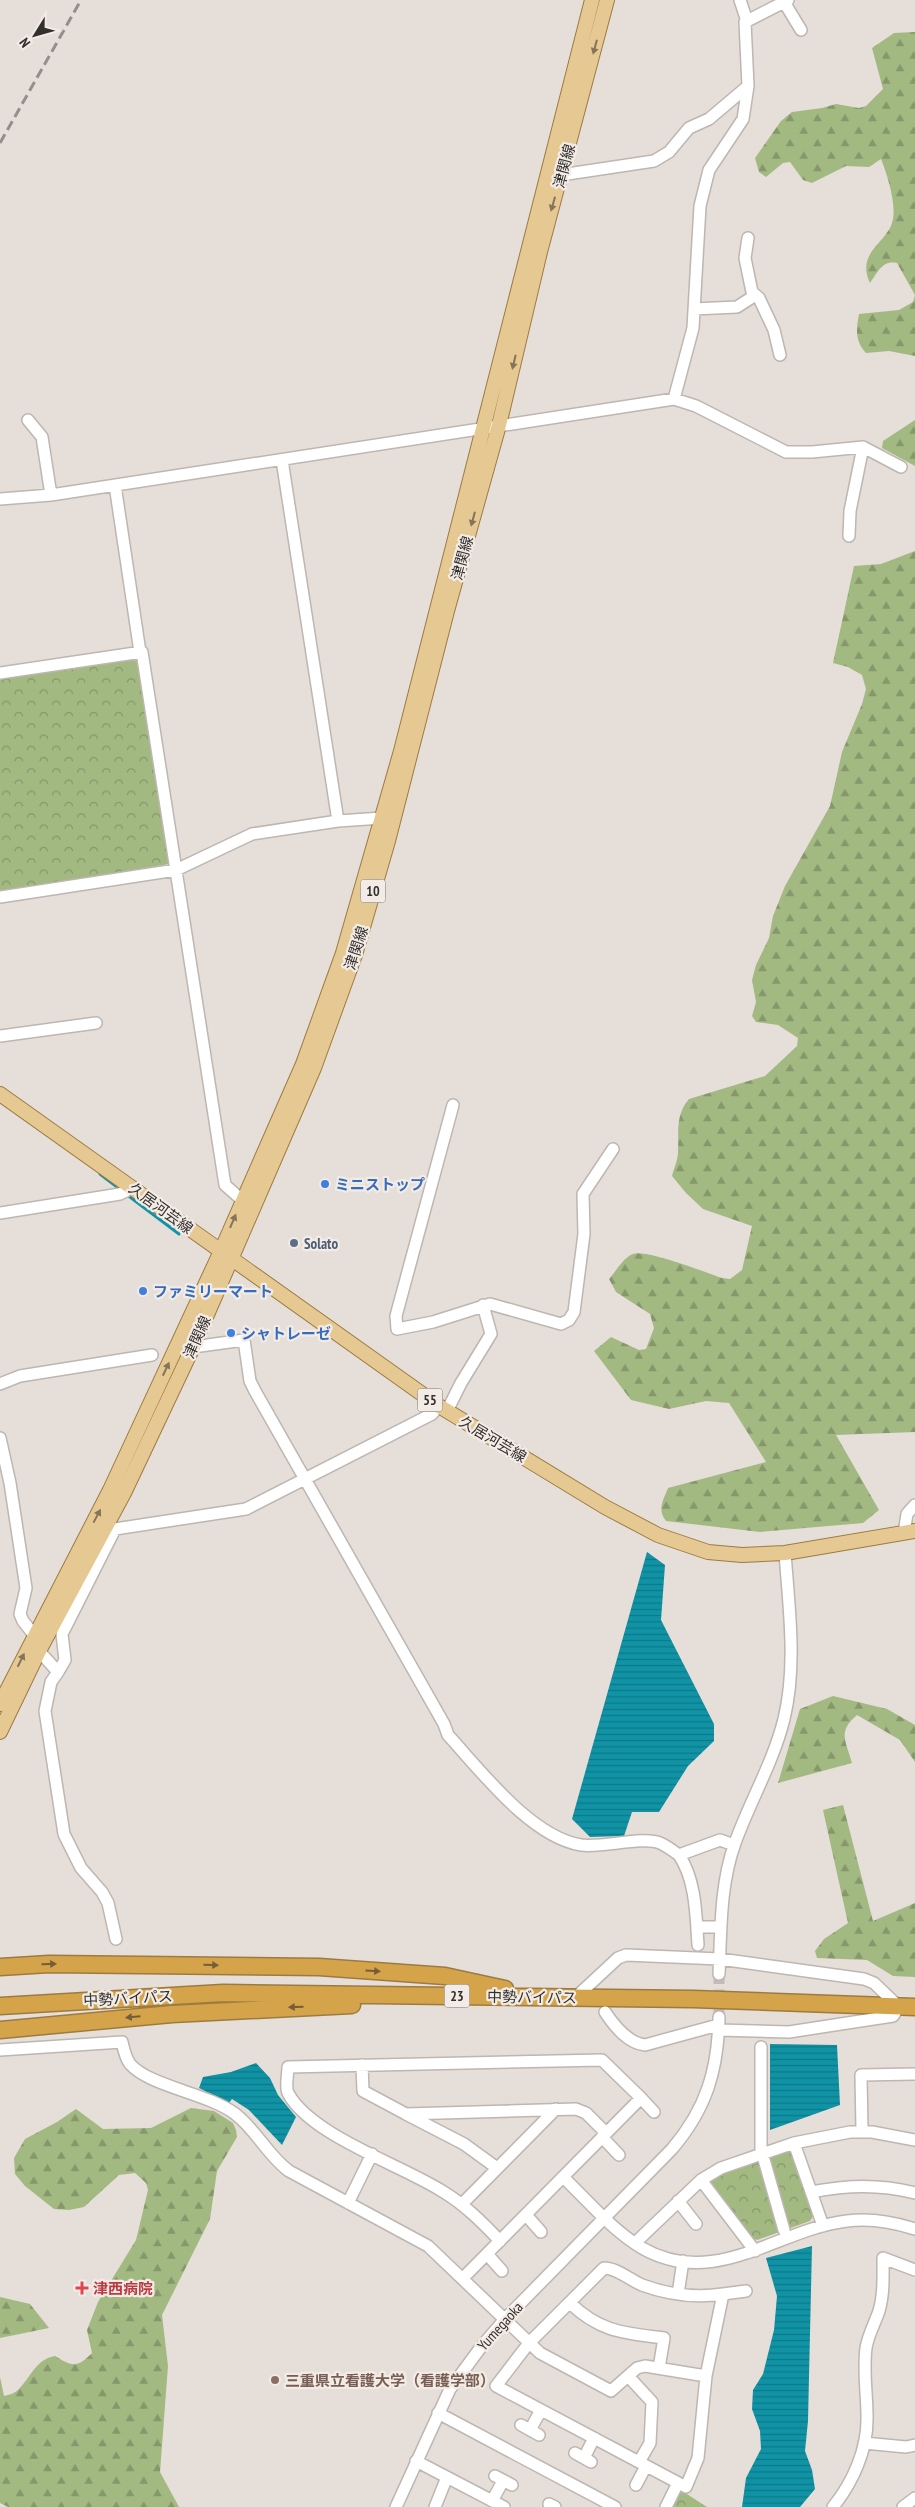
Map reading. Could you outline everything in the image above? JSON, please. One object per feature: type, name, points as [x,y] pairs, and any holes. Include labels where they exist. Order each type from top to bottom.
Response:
[{"type":"highway","points":[[0,1967],[49,1964],[319,1967],[445,1976],[537,1997]]},
{"type":"highway","name":"中勢バイパス","points":[[0,2006],[223,1993],[576,1997],[907,2007]]},
{"type":"highway","points":[[0,2030],[226,2010],[537,1997]]},
{"type":"main road","name":"津関線","points":[[0,1704],[110,1490],[226,1254],[314,1068],[355,955],[388,842],[447,611],[499,425],[540,252],[592,0]]},
{"type":"main road","name":"津関線","points":[[0,1732],[39,1651],[124,1493],[193,1347],[226,1254],[242,1200],[303,1064],[343,953],[401,751],[484,427],[607,0]]},
{"type":"main road","name":"久居河芸線","points":[[0,1094],[126,1191],[226,1254],[443,1409],[605,1507],[658,1536],[708,1552],[742,1555],[785,1553],[909,1532]]},
{"type":"street","points":[[674,399],[693,328],[700,206],[709,170],[743,119],[748,86],[747,21],[740,0]]},
{"type":"street","points":[[747,21],[786,1],[801,30]]},
{"type":"street","points":[[555,176],[654,162],[663,157],[689,128],[709,118],[748,86]]},
{"type":"street","points":[[748,238],[744,258],[754,296],[758,298],[774,330],[780,355]]},
{"type":"street","points":[[694,309],[737,307],[754,296]]},
{"type":"street","points":[[0,499],[50,495],[674,399],[696,406],[786,452],[812,452],[863,447],[901,467]]},
{"type":"street","points":[[28,420],[42,438],[50,495]]},
{"type":"street","points":[[849,536],[850,511],[863,447]]},
{"type":"street","points":[[282,460],[338,821]]},
{"type":"street","points":[[115,485],[225,1184],[242,1200]]},
{"type":"street","points":[[0,673],[140,652]]},
{"type":"street","points":[[0,896],[176,870],[252,834],[338,821],[382,818]]},
{"type":"street","points":[[0,1036],[96,1023]]},
{"type":"street","points":[[453,1106],[396,1316],[395,1329],[433,1322],[490,1304],[561,1324],[569,1320],[574,1312],[584,1234],[583,1194],[613,1149]]},
{"type":"street","points":[[0,1213],[126,1191]]},
{"type":"street","points":[[116,1939],[108,1903],[102,1892],[81,1868],[64,1834],[44,1711],[51,1682],[65,1660],[62,1634],[115,1530],[246,1509],[443,1409],[491,1334],[483,1305]]},
{"type":"street","points":[[193,1347],[244,1340],[250,1381],[444,1724],[448,1736],[511,1803],[538,1825],[564,1840],[600,1846],[650,1841],[659,1842],[679,1855],[686,1865],[695,1905],[698,1945]]},
{"type":"street","points":[[0,1384],[20,1376],[152,1355]]},
{"type":"street","points":[[0,1438],[10,1484],[26,1588],[20,1614],[22,1621],[34,1635],[39,1651],[58,1672]]},
{"type":"street","points":[[909,1532],[907,1514],[915,1506]]},
{"type":"street","points":[[719,1974],[725,1888],[734,1844],[772,1757],[787,1701],[791,1639],[785,1553]]},
{"type":"street","points":[[679,1855],[720,1840],[734,1844]]},
{"type":"street","points":[[697,1927],[721,1927]]},
{"type":"street","points":[[576,1997],[618,1958],[626,1955],[720,1959],[864,1978],[907,2007],[893,2016],[789,2032],[719,2024],[645,2045],[635,2044],[629,2040],[605,2012]]},
{"type":"street","name":"Yumegaoka","points":[[396,2507],[450,2390],[481,2347],[504,2319],[672,2149],[691,2125],[712,2080],[717,2057],[719,2024]]},
{"type":"street","points":[[0,2050],[122,2042],[129,2062],[141,2073],[220,2104],[242,2120],[282,2165],[428,2246],[540,2354],[611,2391],[637,2368],[645,2366],[706,2376]]},
{"type":"street","points":[[761,2048],[762,2154],[784,2230]]},
{"type":"street","points":[[500,2241],[462,2204],[440,2189],[323,2128],[303,2113],[287,2092],[288,2067],[602,2060],[654,2112]]},
{"type":"street","points":[[362,2065],[363,2091],[464,2144],[498,2168]]},
{"type":"street","points":[[862,2131],[861,2075],[915,2074]]},
{"type":"street","points":[[463,2278],[641,2098]]},
{"type":"street","points":[[406,2114],[556,2109],[581,2110],[619,2155]]},
{"type":"street","points":[[462,2204],[556,2109]]},
{"type":"street","points":[[635,2243],[701,2180],[721,2168],[794,2143],[862,2131],[886,2133],[915,2140]]},
{"type":"street","points":[[794,2143],[823,2226]]},
{"type":"street","points":[[348,2203],[372,2154]]},
{"type":"street","points":[[563,2177],[635,2243],[656,2254],[683,2261],[720,2260],[755,2251],[823,2226],[858,2220],[894,2223],[915,2229]]},
{"type":"street","points":[[701,2180],[755,2251]]},
{"type":"street","points":[[811,2192],[838,2187],[869,2185],[915,2193]]},
{"type":"street","points":[[678,2201],[696,2224]]},
{"type":"street","points":[[526,2215],[542,2232]]},
{"type":"street","points":[[487,2254],[503,2270]]},
{"type":"street","points":[[833,2507],[850,2483],[859,2464],[864,2443],[868,2419],[866,2344],[881,2298],[884,2258],[915,2270]]},
{"type":"street","points":[[678,2294],[683,2261]]},
{"type":"street","points":[[723,2294],[706,2376],[698,2458],[686,2487],[496,2386],[530,2343],[604,2268],[610,2268],[641,2284],[678,2294],[701,2296],[746,2291]]},
{"type":"street","points":[[570,2303],[586,2318],[615,2332],[664,2338],[659,2368]]},
{"type":"street","points":[[628,2376],[652,2402],[650,2442],[636,2485]]},
{"type":"street","points":[[530,2430],[541,2410]]},
{"type":"street","points":[[438,2413],[615,2507]]},
{"type":"street","points":[[583,2458],[594,2438]]},
{"type":"street","points":[[864,2443],[906,2447],[915,2445]]},
{"type":"street","points":[[416,2461],[504,2507]]},
{"type":"street","points":[[435,2507],[447,2478]]},
{"type":"street","points":[[492,2501],[503,2480]]},
{"type":"street","points":[[666,2507],[678,2483]]},
{"type":"street","points":[[903,2507],[915,2498]]},
{"type":"green space","points":[[915,32],[915,295],[897,263],[884,265],[870,283],[867,272],[867,263],[870,255],[886,235],[894,212],[892,196],[881,159],[869,167],[846,166],[812,183],[803,180],[790,162],[783,163],[766,177],[759,172],[755,158],[781,121],[792,112],[836,104],[859,108],[866,106],[883,89],[872,48],[894,33]]},
{"type":"green space","points":[[915,295],[915,356],[889,351],[866,353],[862,349],[857,335],[859,314],[899,310],[913,302]]},
{"type":"green space","points":[[915,420],[915,466],[882,448],[883,441]]},
{"type":"green space","points":[[915,551],[915,1432],[836,1435],[879,1510],[863,1523],[760,1532],[666,1521],[661,1509],[668,1488],[766,1462],[729,1403],[706,1401],[669,1409],[631,1400],[594,1351],[611,1337],[639,1350],[646,1349],[654,1328],[650,1314],[616,1292],[609,1279],[626,1258],[640,1253],[663,1258],[722,1278],[730,1279],[742,1270],[752,1226],[703,1209],[672,1176],[678,1155],[680,1118],[689,1099],[765,1076],[797,1046],[798,1038],[778,1025],[756,1022],[752,1016],[756,1002],[752,980],[756,965],[769,938],[773,916],[785,886],[830,806],[842,752],[862,704],[866,689],[862,675],[848,667],[833,663],[854,566],[881,564]]},
{"type":"green space","points":[[132,657],[138,660],[169,864],[0,892],[0,677]]},
{"type":"green space","points":[[833,1696],[887,1709],[915,1725],[915,1762],[900,1740],[857,1715],[845,1732],[852,1763],[778,1783],[800,1709]]},
{"type":"green space","points":[[843,1805],[873,1921],[915,1903],[915,1977],[893,1976],[867,1960],[817,1958],[815,1951],[824,1939],[848,1923],[823,1810]]},
{"type":"green space","points":[[191,2108],[214,2111],[233,2123],[237,2137],[217,2171],[210,2219],[162,2315],[168,2366],[160,2472],[179,2507],[8,2507],[0,2503],[0,2377],[4,2396],[6,2396],[18,2390],[38,2365],[48,2358],[55,2356],[75,2364],[92,2353],[87,2330],[98,2302],[136,2240],[148,2190],[146,2183],[135,2173],[119,2175],[84,2207],[69,2210],[54,2209],[25,2186],[15,2174],[14,2158],[25,2139],[57,2122],[76,2109],[103,2129],[151,2128]]},
{"type":"green space","points":[[786,2150],[793,2154],[814,2215],[810,2221],[757,2240],[751,2238],[711,2184],[712,2177]]},
{"type":"green space","points":[[0,2297],[30,2304],[49,2328],[0,2338]]},
{"type":"green space","points":[[679,2489],[707,2507],[669,2507]]},
{"type":"water","points":[[647,1552],[665,1565],[661,1620],[714,1724],[714,1741],[688,1766],[659,1812],[632,1812],[624,1836],[590,1837],[572,1819]]},
{"type":"water","points":[[770,2044],[837,2045],[840,2105],[770,2130]]},
{"type":"water","points":[[256,2063],[270,2078],[278,2095],[296,2117],[282,2145],[249,2110],[232,2099],[229,2103],[199,2088],[203,2077],[231,2072]]},
{"type":"water","points":[[812,2246],[808,2421],[805,2451],[812,2470],[815,2489],[800,2507],[742,2507],[746,2478],[761,2449],[760,2431],[752,2409],[753,2390],[763,2374],[774,2330],[777,2296],[766,2258]]},
{"type":"waterway","points":[[100,1174],[121,1190]]},
{"type":"waterway","points":[[126,1194],[179,1234]]},
{"type":"tunnel","points":[[719,1974],[719,2017]]},
{"type":"railway","points":[[0,143],[81,0]]},
{"type":"place","name":"ミニストップ","points":[[325,1184]]},
{"type":"place","name":"Solato","points":[[294,1243]]},
{"type":"place","name":"ファミリーマート","points":[[143,1291]]},
{"type":"place","name":"シャトレーゼ","points":[[231,1333]]},
{"type":"place","name":"津西病院","points":[[82,2288]]},
{"type":"place","name":"三重県立看護大学（看護学部）","points":[[275,2380]]}]
